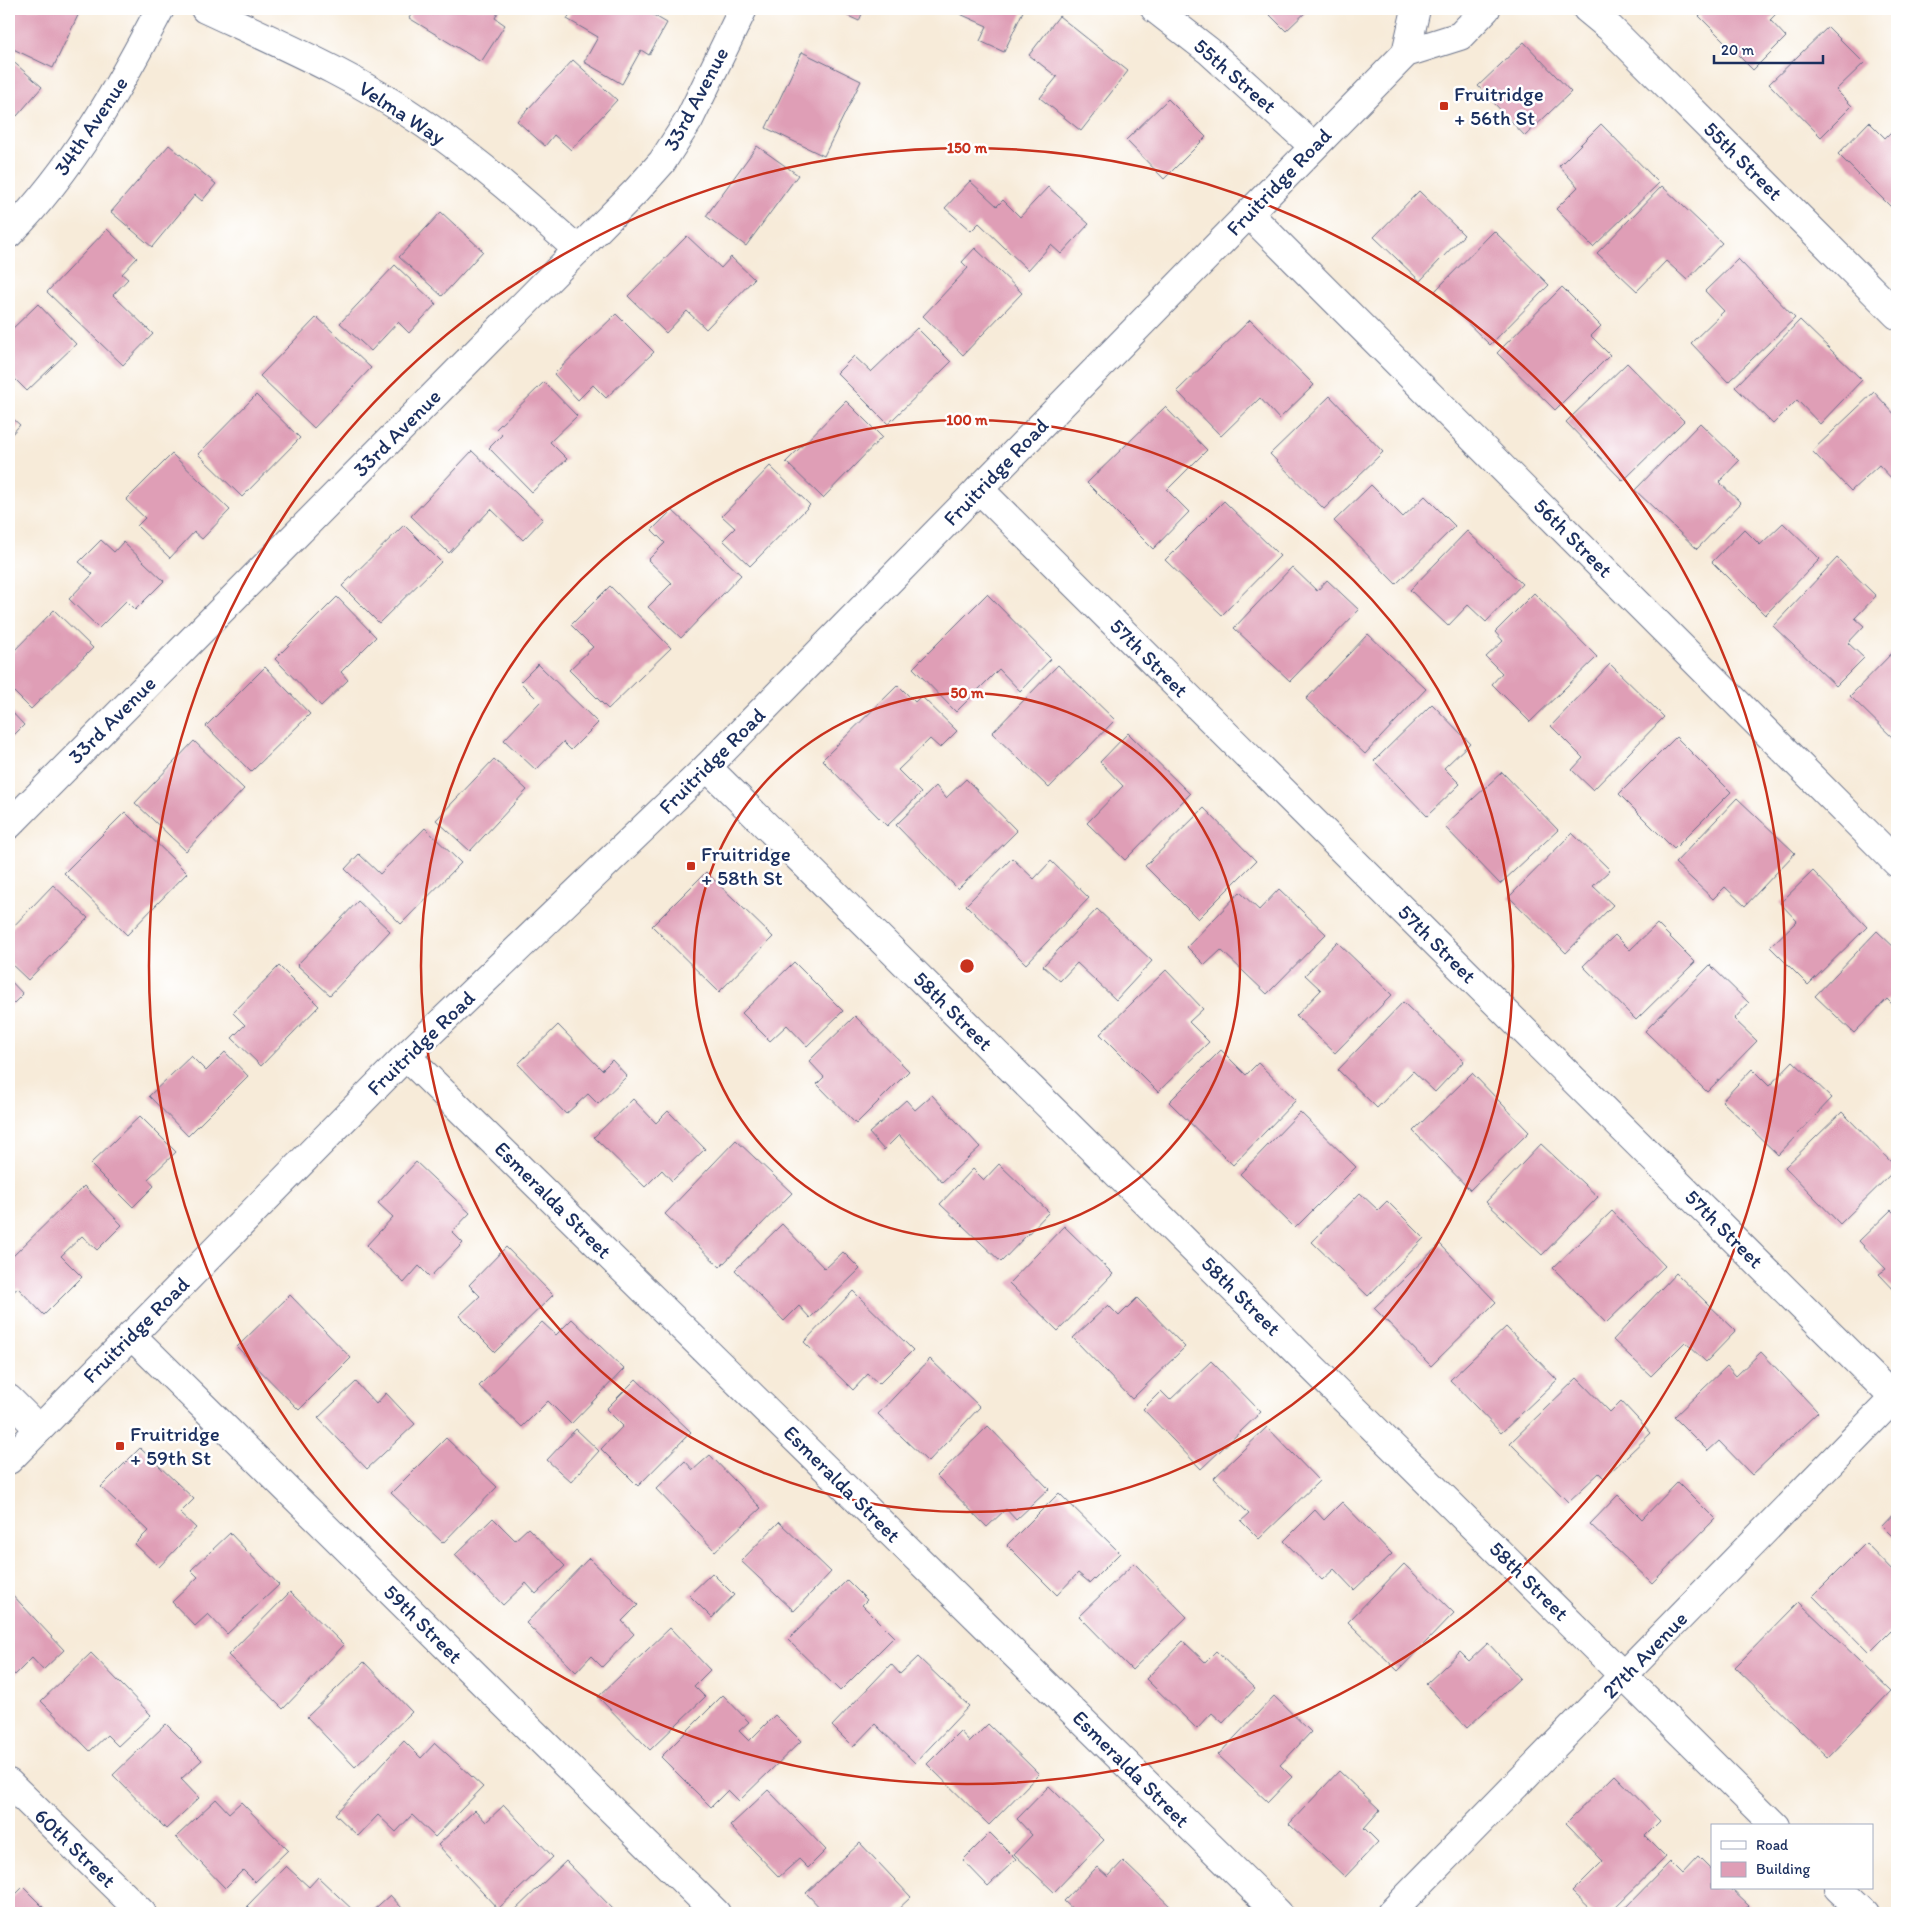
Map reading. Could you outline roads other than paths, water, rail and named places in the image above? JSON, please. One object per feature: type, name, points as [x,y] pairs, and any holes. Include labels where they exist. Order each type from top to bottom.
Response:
[{"type":"street","name":"34th Avenue","points":[[9,234],[66,166],[113,97],[160,9]]},
{"type":"street","name":"Velma Way","points":[[205,9],[330,68],[425,124],[513,192],[578,250]]},
{"type":"street","name":"33rd Avenue","points":[[9,825],[578,250],[662,162],[689,120],[743,9]]},
{"type":"street","name":"55th Street","points":[[1155,9],[1209,51],[1313,146]]},
{"type":"street","points":[[1406,53],[1416,9]]},
{"type":"street","name":"Fruitridge Road","points":[[9,1460],[406,1056],[707,767],[1406,53],[1460,36],[1486,9]]},
{"type":"street","name":"55th Street","points":[[1587,9],[1610,28],[1897,315]]},
{"type":"street","name":"56th Street","points":[[1249,214],[1897,863]]},
{"type":"street","name":"57th Street","points":[[979,490],[1896,1396]]},
{"type":"street","name":"58th Street","points":[[707,767],[1625,1675],[1773,1824]]},
{"type":"street","name":"Esmeralda Street","points":[[406,1056],[1278,1913]]},
{"type":"street","name":"59th Street","points":[[131,1335],[716,1913]]},
{"type":"street","name":"27th Avenue","points":[[1391,1913],[1896,1396]]},
{"type":"street","points":[[9,1400],[39,1429]]},
{"type":"street","name":"60th Street","points":[[9,1783],[142,1913]]},
{"type":"street","points":[[1840,1890],[1864,1913]]},
{"type":"place","name":"Fruitridge + 56th St","points":[[1444,106]]},
{"type":"place","name":"Fruitridge + 58th St","points":[[691,866]]},
{"type":"place","name":"Fruitridge + 59th St","points":[[120,1446]]}]
